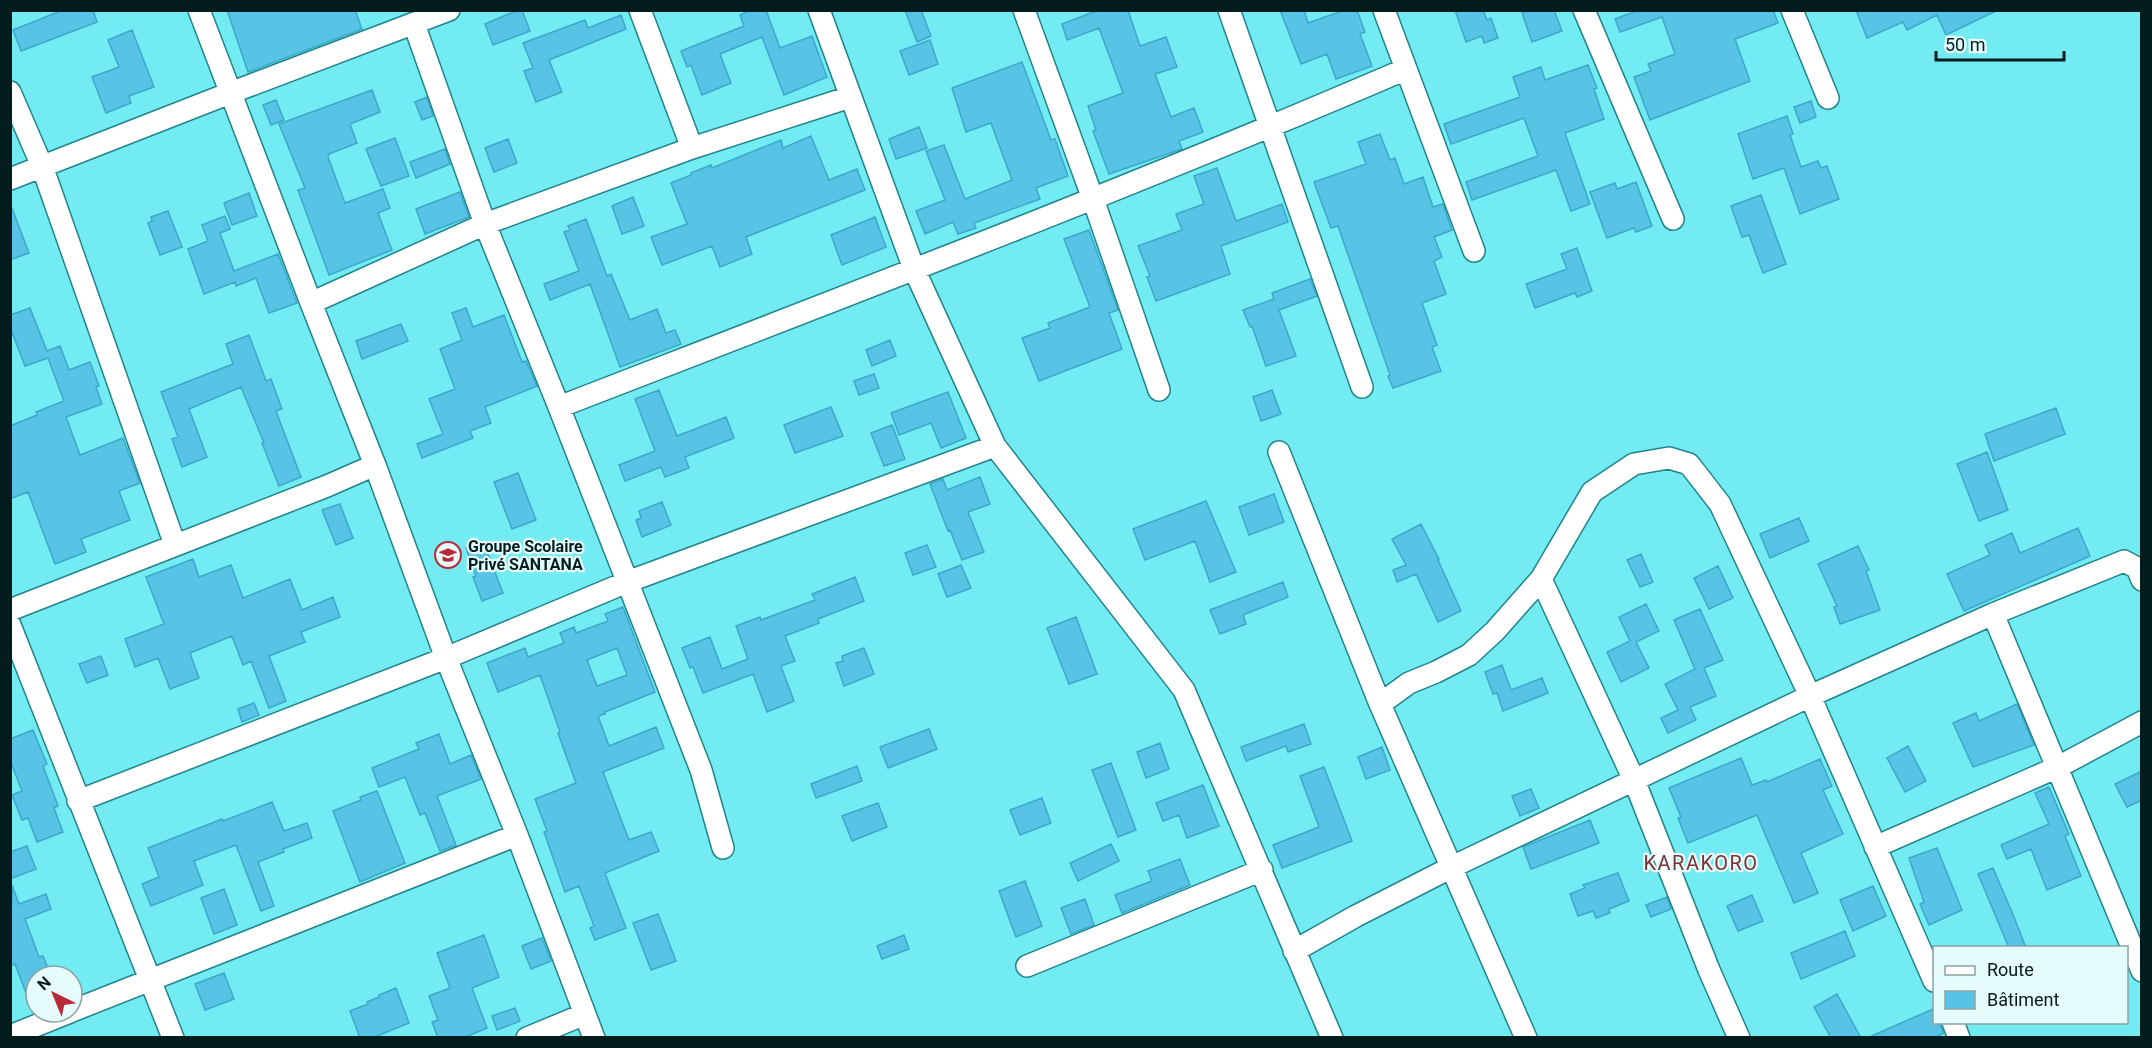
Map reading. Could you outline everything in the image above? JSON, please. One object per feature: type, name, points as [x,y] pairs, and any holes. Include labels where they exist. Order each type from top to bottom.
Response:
[{"type":"street","points":[[199,10],[375,465],[446,658],[517,835],[594,1038]]},
{"type":"street","points":[[10,179],[449,10]]},
{"type":"street","points":[[640,10],[692,148]]},
{"type":"street","points":[[819,10],[914,270],[995,446],[1184,690],[1332,1038]]},
{"type":"street","points":[[1024,10],[1159,390]]},
{"type":"street","points":[[1229,10],[1362,387]]},
{"type":"street","points":[[1384,10],[1474,252]]},
{"type":"street","points":[[1584,10],[1673,219]]},
{"type":"street","points":[[1792,10],[1828,98]]},
{"type":"street","points":[[414,24],[485,224],[701,770],[723,848]]},
{"type":"street","points":[[559,407],[1093,199],[1406,69]]},
{"type":"street","points":[[10,92],[42,166],[175,545]]},
{"type":"street","points":[[311,303],[485,224],[692,148],[850,97]]},
{"type":"street","points":[[78,801],[446,658],[627,582],[995,446]]},
{"type":"street","points":[[1279,452],[1380,704],[1526,1038]]},
{"type":"street","points":[[1380,704],[1409,683],[1469,655],[1495,631],[1540,579],[1592,492],[1634,464],[1669,458],[1689,464],[1720,504],[1810,696],[1933,977]]},
{"type":"street","points":[[10,610],[375,465]]},
{"type":"street","points":[[1294,951],[1452,867],[1810,696],[1993,614],[2124,561],[2137,568],[2142,580]]},
{"type":"street","points":[[1540,579],[1634,780],[1709,970],[1739,1038]]},
{"type":"street","points":[[1993,614],[2142,971]]},
{"type":"street","points":[[10,626],[173,1038]]},
{"type":"street","points":[[1875,847],[2058,767],[2142,722]]},
{"type":"street","points":[[84,1007],[517,835]]},
{"type":"street","points":[[1027,966],[1262,870]]},
{"type":"street","points":[[527,1038],[585,1014]]},
{"type":"street","points":[[10,1036],[40,1024]]},
{"type":"street","points":[[1953,1024],[1959,1038]]},
{"type":"building","points":[[63,10],[93,10],[97,22],[21,51],[13,30]]},
{"type":"building","points":[[227,10],[355,10],[362,29],[248,72]]},
{"type":"building","points":[[522,10],[530,31],[493,45],[485,24]]},
{"type":"building","points":[[750,10],[766,10],[780,48],[812,36],[827,77],[784,95],[762,37],[720,54],[731,83],[702,95],[691,65],[687,67],[681,51],[744,26],[740,15]]},
{"type":"building","points":[[905,10],[921,10],[931,36],[917,42]]},
{"type":"building","points":[[1099,10],[1128,10],[1140,46],[1166,37],[1177,67],[1155,74],[1171,117],[1194,108],[1203,132],[1179,141],[1182,149],[1109,174],[1093,131],[1096,130],[1088,106],[1123,93],[1099,28],[1067,40],[1062,24]]},
{"type":"building","points":[[1280,10],[1304,10],[1308,23],[1345,10],[1357,10],[1365,32],[1360,34],[1372,66],[1336,79],[1327,54],[1301,64]]},
{"type":"building","points":[[1455,10],[1483,10],[1487,20],[1491,18],[1498,38],[1484,43],[1482,36],[1466,42]]},
{"type":"building","points":[[1530,10],[1554,10],[1562,31],[1532,42],[1522,13]]},
{"type":"building","points":[[1639,10],[1773,10],[1778,23],[1735,39],[1750,81],[1650,120],[1634,77],[1651,71],[1648,64],[1675,54],[1662,17],[1620,32],[1615,19]]},
{"type":"building","points":[[1856,10],[1998,10],[1946,35],[1937,15],[1907,30],[1903,22],[1867,38]]},
{"type":"building","points":[[621,15],[626,29],[549,60],[562,92],[536,102],[524,71],[533,68],[523,43],[585,20],[588,28]]},
{"type":"building","points":[[132,30],[154,87],[129,96],[131,103],[106,113],[92,77],[119,67],[108,40]]},
{"type":"building","points":[[930,40],[938,64],[909,75],[900,51]]},
{"type":"building","points":[[1022,62],[1051,140],[1055,139],[1068,176],[1036,188],[1040,199],[974,223],[976,228],[958,234],[953,222],[925,234],[916,211],[945,200],[926,151],[944,145],[965,199],[1012,180],[991,123],[966,132],[952,88]]},
{"type":"building","points":[[1588,65],[1597,88],[1594,89],[1604,119],[1565,133],[1590,204],[1571,211],[1556,170],[1472,200],[1466,182],[1538,156],[1524,118],[1451,144],[1444,124],[1520,97],[1513,77],[1541,67],[1545,80]]},
{"type":"building","points":[[372,90],[380,112],[350,124],[357,143],[329,154],[328,157],[345,203],[383,189],[390,208],[378,213],[392,250],[329,275],[298,190],[305,188],[279,124]]},
{"type":"building","points":[[427,97],[433,116],[422,120],[415,102]]},
{"type":"building","points":[[276,100],[284,120],[271,125],[263,105]]},
{"type":"building","points":[[1811,101],[1816,117],[1800,123],[1794,107]]},
{"type":"building","points":[[1787,116],[1793,134],[1790,135],[1801,167],[1818,161],[1821,168],[1827,166],[1839,199],[1800,214],[1784,168],[1753,179],[1738,134]]},
{"type":"building","points":[[919,127],[927,148],[896,159],[889,139]]},
{"type":"building","points":[[1380,134],[1390,160],[1395,158],[1404,184],[1423,177],[1433,207],[1443,204],[1452,230],[1434,237],[1442,257],[1434,261],[1446,294],[1422,303],[1437,345],[1432,347],[1441,371],[1393,388],[1338,226],[1331,228],[1314,182],[1366,164],[1358,142]]},
{"type":"building","points":[[811,136],[829,180],[857,169],[865,190],[746,237],[752,254],[720,267],[712,246],[662,265],[651,237],[687,224],[671,183],[711,165],[712,168],[781,140],[783,148]]},
{"type":"building","points":[[395,138],[409,176],[381,186],[366,149]]},
{"type":"building","points":[[508,139],[517,163],[494,172],[485,148]]},
{"type":"building","points":[[445,149],[450,164],[416,178],[410,162]]},
{"type":"building","points":[[1217,168],[1236,221],[1282,204],[1288,222],[1221,246],[1230,274],[1156,301],[1147,277],[1150,276],[1138,246],[1182,230],[1176,214],[1204,204],[1194,176]]},
{"type":"building","points":[[1636,182],[1652,226],[1636,232],[1634,228],[1607,238],[1590,192],[1615,183],[1617,189]]},
{"type":"building","points":[[460,192],[469,217],[425,234],[416,209]]},
{"type":"building","points":[[249,193],[257,216],[232,225],[224,203]]},
{"type":"building","points":[[1761,195],[1786,264],[1763,273],[1749,235],[1742,237],[1731,206]]},
{"type":"building","points":[[633,197],[644,226],[622,234],[612,206]]},
{"type":"building","points":[[12,208],[29,253],[10,260],[10,209]]},
{"type":"building","points":[[168,211],[182,247],[160,255],[148,223],[152,221],[151,217]]},
{"type":"building","points":[[225,216],[230,229],[220,233],[234,271],[278,254],[297,303],[269,313],[256,278],[236,286],[235,282],[204,294],[188,249],[208,241],[202,225]]},
{"type":"building","points":[[875,217],[886,247],[842,265],[831,235]]},
{"type":"building","points":[[586,219],[607,276],[611,274],[630,320],[657,309],[666,333],[675,330],[681,344],[620,367],[590,284],[550,300],[544,284],[579,271],[564,232],[570,230],[568,226]]},
{"type":"building","points":[[1089,230],[1118,310],[1109,313],[1122,349],[1039,381],[1022,338],[1050,328],[1048,323],[1090,307],[1064,239]]},
{"type":"building","points":[[1577,248],[1592,291],[1577,297],[1575,293],[1535,308],[1526,284],[1567,269],[1561,254]]},
{"type":"building","points":[[1310,279],[1317,296],[1279,310],[1296,356],[1266,366],[1252,326],[1250,327],[1243,310],[1274,299],[1272,293]]},
{"type":"building","points":[[30,308],[47,351],[60,346],[69,370],[90,362],[99,386],[96,387],[102,404],[66,417],[80,455],[123,438],[140,483],[119,491],[130,520],[81,539],[86,552],[55,564],[28,492],[10,499],[10,426],[64,401],[48,358],[25,366],[10,327],[10,315]]},
{"type":"building","points":[[466,308],[473,327],[504,315],[522,362],[526,361],[537,386],[485,407],[491,423],[470,431],[473,438],[422,458],[417,444],[443,434],[429,399],[455,389],[440,349],[462,340],[452,313]]},
{"type":"building","points":[[401,324],[408,341],[362,359],[356,341]]},
{"type":"building","points":[[249,335],[266,381],[271,379],[282,409],[276,411],[301,477],[279,486],[241,387],[189,409],[207,457],[182,467],[172,439],[178,437],[161,392],[233,364],[226,344]]},
{"type":"building","points":[[890,340],[896,356],[872,366],[866,350]]},
{"type":"building","points":[[874,374],[879,388],[859,395],[854,381]]},
{"type":"building","points":[[659,390],[677,436],[726,417],[734,438],[685,457],[689,468],[665,477],[661,467],[625,481],[619,465],[655,451],[635,399]]},
{"type":"building","points":[[1272,390],[1281,414],[1261,421],[1253,397]]},
{"type":"building","points":[[948,392],[966,438],[941,448],[931,423],[899,435],[891,413]]},
{"type":"building","points":[[831,407],[843,436],[795,453],[784,425]]},
{"type":"building","points":[[2056,408],[2065,434],[1994,461],[1985,434]]},
{"type":"building","points":[[892,425],[905,459],[884,466],[871,433]]},
{"type":"building","points":[[1987,452],[2008,510],[1979,521],[1957,464]]},
{"type":"building","points":[[518,473],[536,520],[512,529],[494,482]]},
{"type":"building","points":[[980,477],[990,504],[968,512],[984,552],[962,560],[930,484],[943,479],[947,490]]},
{"type":"building","points":[[1274,494],[1284,522],[1249,535],[1239,507]]},
{"type":"building","points":[[1206,501],[1236,572],[1210,582],[1195,541],[1145,560],[1133,529]]},
{"type":"building","points":[[662,502],[671,525],[642,537],[636,520],[641,518],[639,511]]},
{"type":"building","points":[[340,504],[353,538],[336,545],[322,510]]},
{"type":"building","points":[[1799,518],[1809,541],[1770,558],[1760,534]]},
{"type":"building","points":[[1421,524],[1461,611],[1438,622],[1416,574],[1397,582],[1393,570],[1406,565],[1392,539]]},
{"type":"building","points":[[2078,528],[2090,556],[1964,611],[1947,574],[1990,555],[1985,545],[2012,533],[2020,553]]},
{"type":"building","points":[[483,541],[503,593],[482,601],[466,548]]},
{"type":"building","points":[[927,545],[936,567],[913,575],[905,553]]},
{"type":"building","points":[[1858,546],[1869,570],[1866,571],[1880,610],[1840,624],[1834,607],[1837,606],[1818,564]]},
{"type":"building","points":[[1641,554],[1653,582],[1640,587],[1627,560]]},
{"type":"building","points":[[193,559],[199,577],[231,565],[243,598],[290,579],[302,610],[333,597],[340,617],[301,632],[305,642],[269,656],[286,701],[269,708],[251,661],[243,665],[232,636],[190,653],[199,678],[170,689],[158,658],[135,667],[125,639],[164,624],[146,577]]},
{"type":"building","points":[[961,565],[971,588],[947,597],[938,574]]},
{"type":"building","points":[[1718,566],[1733,598],[1709,609],[1694,578]]},
{"type":"building","points":[[855,577],[864,601],[818,619],[819,623],[785,636],[795,661],[781,666],[794,701],[767,712],[753,674],[703,693],[693,667],[690,668],[682,648],[710,637],[722,669],[748,659],[736,626],[760,617],[761,620],[815,600],[812,594]]},
{"type":"building","points":[[1283,582],[1288,597],[1243,615],[1246,624],[1220,634],[1210,610]]},
{"type":"building","points":[[1646,604],[1659,631],[1636,642],[1649,668],[1621,682],[1607,652],[1630,641],[1619,617]]},
{"type":"building","points":[[623,607],[655,692],[598,716],[609,746],[656,727],[664,748],[603,772],[629,840],[651,832],[659,851],[605,873],[626,928],[595,940],[590,928],[594,926],[579,886],[565,892],[535,799],[576,783],[540,675],[498,692],[487,663],[525,648],[528,657],[564,643],[560,633],[574,627],[576,633],[608,621],[605,614]],"holes":[[[617,648],[627,675],[597,686],[587,660]]]},
{"type":"building","points":[[1700,609],[1723,660],[1704,668],[1716,696],[1690,707],[1696,720],[1668,733],[1661,718],[1678,710],[1665,684],[1695,669],[1674,620]]},
{"type":"building","points":[[1076,617],[1097,674],[1069,684],[1047,628]]},
{"type":"building","points":[[864,648],[874,674],[844,686],[836,663],[843,661],[842,656]]},
{"type":"building","points":[[101,656],[108,675],[87,683],[79,664]]},
{"type":"building","points":[[1502,665],[1511,690],[1542,678],[1548,693],[1503,711],[1497,693],[1493,694],[1485,672]]},
{"type":"building","points":[[254,703],[259,715],[242,722],[238,709]]},
{"type":"building","points":[[2017,704],[2034,745],[1973,767],[1953,723],[1976,713],[1979,721]]},
{"type":"building","points":[[1304,724],[1311,744],[1288,752],[1286,746],[1246,761],[1241,747]]},
{"type":"building","points":[[929,729],[937,749],[888,768],[880,747]]},
{"type":"building","points":[[33,730],[47,764],[43,766],[58,806],[54,808],[63,832],[37,842],[28,818],[22,820],[12,795],[22,791],[10,760],[10,739]]},
{"type":"building","points":[[439,734],[450,764],[471,755],[481,779],[437,796],[456,845],[440,851],[425,813],[420,815],[405,777],[379,787],[372,768],[419,749],[416,743]]},
{"type":"building","points":[[1160,743],[1169,769],[1146,778],[1137,752]]},
{"type":"building","points":[[1908,746],[1926,781],[1905,792],[1887,758]]},
{"type":"building","points":[[1382,747],[1390,770],[1366,779],[1358,757]]},
{"type":"building","points":[[1741,758],[1752,785],[1766,780],[1767,782],[1820,759],[1832,786],[1823,790],[1843,834],[1801,853],[1818,893],[1794,903],[1757,815],[1688,843],[1678,818],[1681,817],[1669,788]]},
{"type":"building","points":[[1111,763],[1136,830],[1118,837],[1092,770]]},
{"type":"building","points":[[857,766],[862,781],[816,798],[811,784]]},
{"type":"building","points":[[1324,767],[1352,841],[1282,868],[1273,845],[1319,827],[1300,776]]},
{"type":"building","points":[[2142,771],[2142,800],[2127,807],[2115,784]]},
{"type":"building","points":[[1203,785],[1219,826],[1187,838],[1179,815],[1163,821],[1156,803]]},
{"type":"building","points":[[2049,787],[2069,834],[2065,836],[2081,876],[2047,890],[2031,849],[2007,859],[2001,845],[2049,824],[2035,793]]},
{"type":"building","points":[[1531,789],[1539,808],[1520,816],[1512,796]]},
{"type":"building","points":[[377,791],[405,863],[360,882],[333,811]]},
{"type":"building","points":[[1042,798],[1051,823],[1020,835],[1010,810]]},
{"type":"building","points":[[272,802],[284,831],[307,823],[312,838],[258,862],[274,906],[261,911],[236,845],[194,861],[203,885],[151,906],[142,884],[159,877],[148,848]]},
{"type":"building","points":[[878,803],[887,827],[852,841],[842,816]]},
{"type":"building","points":[[1590,820],[1599,843],[1531,869],[1523,847]]},
{"type":"building","points":[[1111,844],[1119,861],[1078,881],[1070,863]]},
{"type":"building","points":[[27,846],[36,869],[10,879],[10,852]]},
{"type":"building","points":[[1937,848],[1962,910],[1929,925],[1920,904],[1924,902],[1909,858]]},
{"type":"building","points":[[1180,859],[1190,885],[1122,913],[1115,895],[1152,881],[1148,871]]},
{"type":"building","points":[[1993,868],[2025,946],[2008,946],[1978,874]]},
{"type":"building","points":[[1618,873],[1629,901],[1609,909],[1610,913],[1596,918],[1593,911],[1578,916],[1570,894],[1585,888],[1583,885]]},
{"type":"building","points":[[1025,881],[1042,926],[1016,937],[999,891]]},
{"type":"building","points":[[12,885],[19,904],[46,894],[51,909],[25,919],[39,957],[43,956],[46,964],[24,964],[24,988],[15,964],[10,966]]},
{"type":"building","points":[[1873,886],[1886,916],[1853,931],[1840,900]]},
{"type":"building","points":[[224,889],[237,925],[214,934],[201,898]]},
{"type":"building","points":[[1752,895],[1763,921],[1738,931],[1727,906]]},
{"type":"building","points":[[1667,897],[1671,909],[1651,917],[1646,905]]},
{"type":"building","points":[[1085,899],[1094,925],[1071,934],[1061,908]]},
{"type":"building","points":[[658,914],[676,961],[651,970],[633,923]]},
{"type":"building","points":[[1845,931],[1855,956],[1801,979],[1791,953]]},
{"type":"building","points":[[484,935],[499,977],[472,988],[487,1028],[463,1038],[438,1038],[432,1022],[438,1020],[429,996],[450,988],[437,953]]},
{"type":"building","points":[[904,935],[909,949],[882,959],[877,946]]},
{"type":"building","points":[[542,938],[551,961],[531,969],[522,946]]},
{"type":"building","points":[[224,973],[234,999],[205,1010],[195,984]]},
{"type":"building","points":[[396,988],[409,1023],[372,1038],[360,1038],[350,1011]]},
{"type":"building","points":[[1837,994],[1861,1038],[1831,1038],[1814,1007]]},
{"type":"building","points":[[515,1008],[520,1021],[497,1030],[492,1016]]},
{"type":"building","points":[[1933,1009],[1933,1024],[1940,1024],[1944,1033],[1934,1038],[1867,1038]]},
{"type":"place","name":"Groupe Scolaire Privé SANTANA","points":[[448,555]]},
{"type":"district","name":"KARAKORO","points":[[1701,863]]}]
